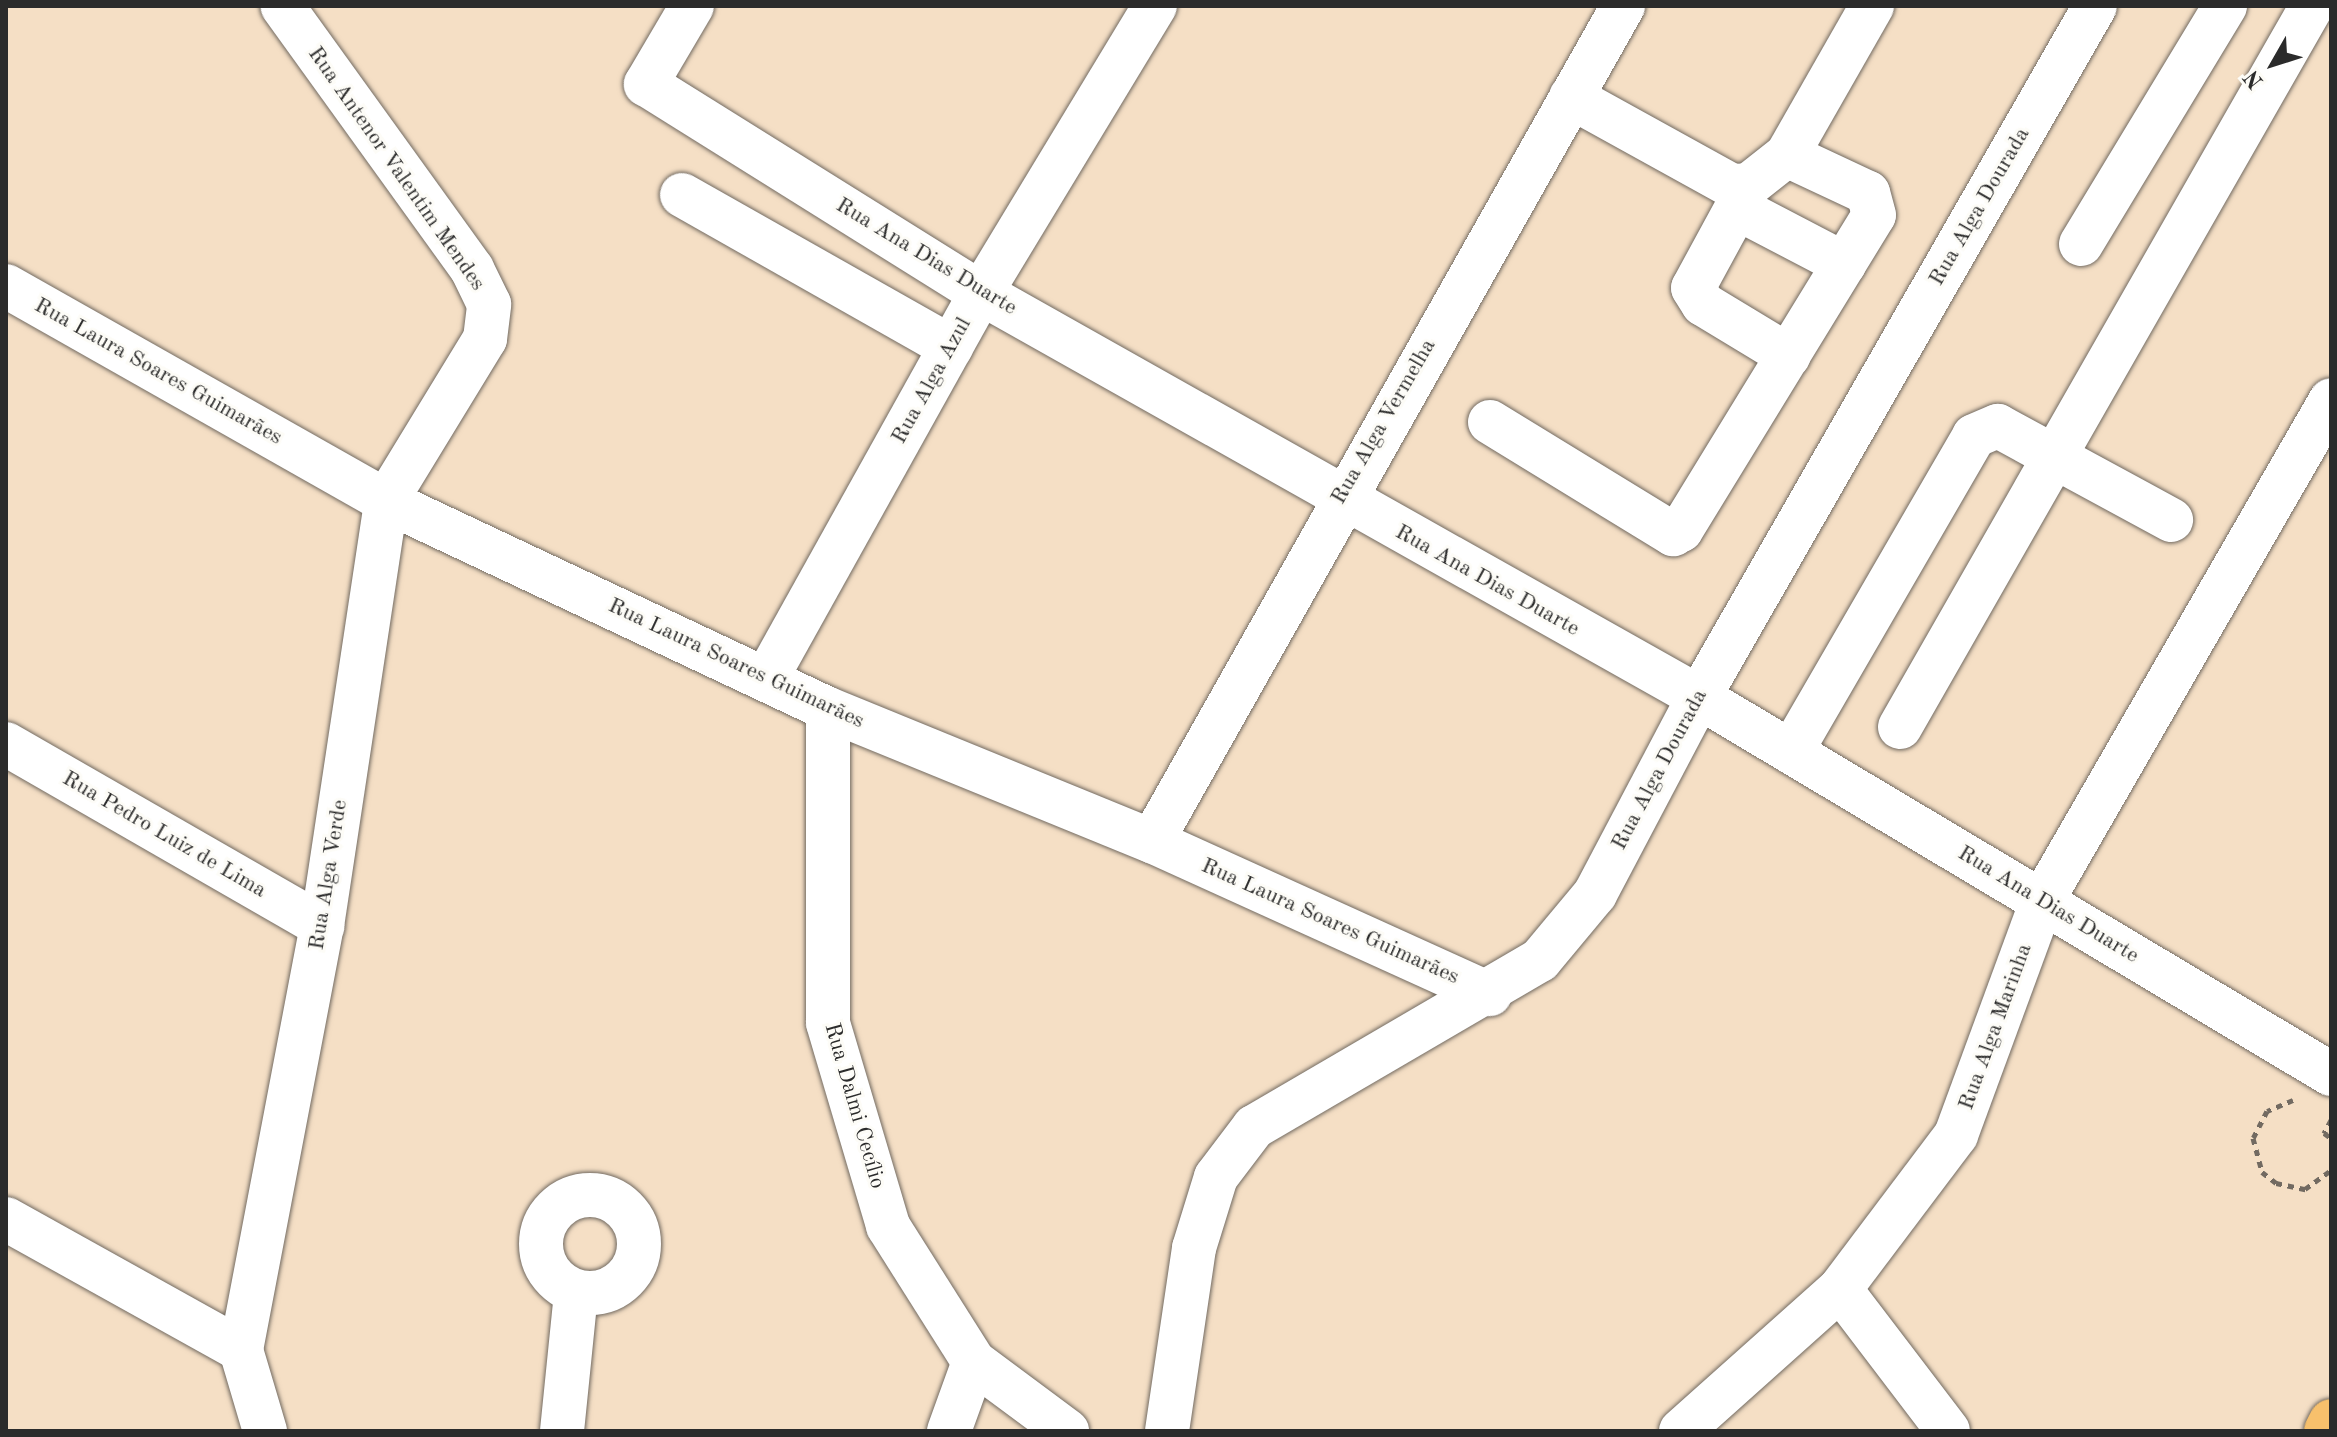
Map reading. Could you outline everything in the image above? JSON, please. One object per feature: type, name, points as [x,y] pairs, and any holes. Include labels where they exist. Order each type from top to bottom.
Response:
[{"type":"highway","points":[[2326,1431],[2331,1421]]},
{"type":"street","name":"Rua Antenor Valentim Mendes","points":[[282,6],[472,269],[489,304],[485,339]]},
{"type":"street","name":"Rua Ana Dias Duarte","points":[[692,6],[646,84],[981,293],[1339,499],[1699,697],[2042,901],[2317,1087]]},
{"type":"street","name":"Rua Alga Azul","points":[[766,679],[981,293],[1155,6]]},
{"type":"street","name":"Rua Alga Vermelha","points":[[1152,841],[1339,499],[1623,6]]},
{"type":"street","points":[[1789,356],[1697,298],[1693,288],[1743,197],[1787,155],[1872,6]]},
{"type":"street","name":"Rua Alga Dourada","points":[[1167,1431],[1194,1248],[1216,1177],[1254,1127],[1490,994],[1540,960],[1595,894],[1699,697],[2095,6]]},
{"type":"street","points":[[2081,244],[2225,6]]},
{"type":"street","points":[[1900,727],[2312,6]]},
{"type":"street","points":[[1571,97],[1720,180],[1844,264]]},
{"type":"street","points":[[1490,422],[1673,534],[1689,523],[1844,264],[1875,205],[1868,193],[1787,155]]},
{"type":"street","points":[[682,195],[951,347]]},
{"type":"street","name":"Rua Laura Soares Guimarães","points":[[6,286],[386,501],[828,709],[1152,841],[1490,994]]},
{"type":"street","name":"Rua Alga Verde","points":[[265,1431],[241,1350],[322,926],[386,501],[485,339]]},
{"type":"street","name":"Rua Alga Marinha","points":[[1681,1431],[1840,1289],[1956,1135],[2042,901],[2331,400]]},
{"type":"street","points":[[1791,752],[1974,436],[1998,426],[2171,520]]},
{"type":"street","name":"Rua Dalmi Cecílio","points":[[828,709],[828,1023],[888,1226],[974,1362],[1067,1431]]},
{"type":"street","name":"Rua Pedro Luiz de Lima","points":[[6,744],[322,926]]},
{"type":"street","points":[[6,1219],[241,1350]]},
{"type":"street","points":[[1840,1289],[1948,1431]]},
{"type":"street","points":[[562,1431],[576,1293]]},
{"type":"street","points":[[949,1431],[974,1362]]},
{"type":"path","points":[[2317,1087],[2267,1111],[2253,1153],[2276,1183],[2305,1189],[2331,1170]]},
{"type":"path","points":[[2331,1120],[2324,1133],[2331,1138]]}]
